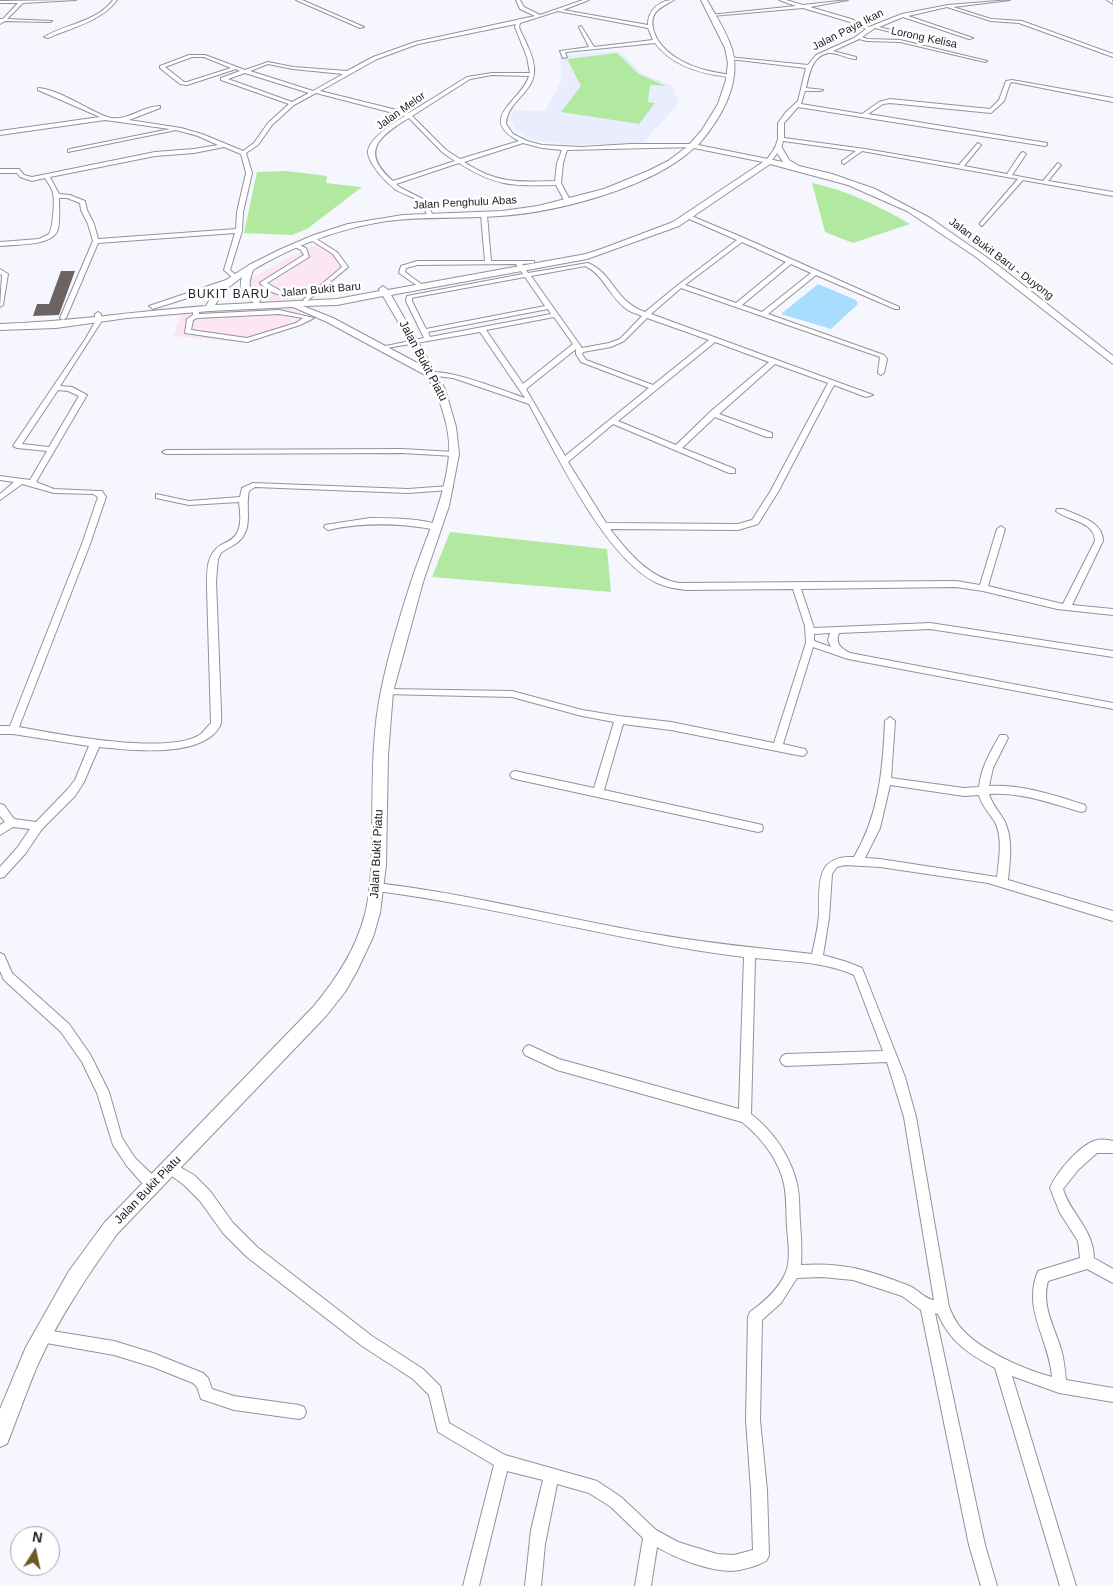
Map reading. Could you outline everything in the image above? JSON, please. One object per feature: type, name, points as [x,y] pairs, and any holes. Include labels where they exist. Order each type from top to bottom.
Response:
[{"type":"main road","name":"Jalan Penghulu Abas","points":[[210,305],[220,290],[250,269],[313,239],[363,223],[430,216],[517,212],[568,202],[594,195],[646,174],[672,161],[693,146],[720,109],[728,90],[730,58],[727,46],[704,0]]},
{"type":"main road","name":"Jalan Bukit Baru - Duyong","points":[[693,146],[845,181],[906,207],[951,235],[1113,361]]},
{"type":"main road","points":[[778,148],[786,161],[810,172]]},
{"type":"main road","name":"Jalan Paya Ikan","points":[[523,269],[600,252],[660,231],[689,217],[768,162]]},
{"type":"main road","points":[[746,176],[765,170],[780,169],[845,181]]},
{"type":"main road","name":"Jalan Paya Ikan","points":[[523,269],[532,262],[582,253],[638,239]]},
{"type":"main road","points":[[250,269],[244,283],[247,292],[256,301]]},
{"type":"main road","name":"Jalan Bukit Baru","points":[[2,325],[63,318],[196,312],[210,305],[337,302],[384,291],[523,269]]},
{"type":"main road","points":[[122,311],[186,297],[235,278]]},
{"type":"main road","name":"Jalan Bukit Baru","points":[[2,325],[56,325],[122,311],[384,291]]},
{"type":"main road","name":"Jalan Bukit Piatu","points":[[0,1437],[26,1367],[40,1336],[67,1288],[87,1259],[111,1228],[320,1011],[339,987],[352,966],[365,937],[373,913],[377,887],[381,754],[387,692],[416,582],[449,488],[454,454],[446,404],[430,374],[422,338],[384,291]]},
{"type":"main road","points":[[285,304],[318,314],[430,374]]},
{"type":"street","points":[[0,2],[74,0]]},
{"type":"street","points":[[46,38],[103,12],[112,6],[115,0]]},
{"type":"street","points":[[298,0],[362,27]]},
{"type":"street","points":[[518,0],[522,8],[539,16]]},
{"type":"street","points":[[243,153],[256,144],[270,124],[292,104],[375,58],[409,45],[518,23],[587,0]]},
{"type":"street","points":[[672,0],[663,2],[654,9],[651,15],[650,27],[661,49],[687,66],[708,73],[729,76]]},
{"type":"street","points":[[781,0],[872,28],[905,35]]},
{"type":"street","points":[[712,15],[802,7],[846,0]]},
{"type":"street","name":"Jalan Paya Ikan","points":[[768,162],[778,148],[781,139],[781,123],[798,105],[809,67],[813,60],[872,28],[904,16],[948,6],[1008,0]]},
{"type":"street","points":[[1109,0],[1113,3]]},
{"type":"street","points":[[1,22],[21,2]]},
{"type":"street","points":[[948,6],[991,20],[1020,22],[1113,56]]},
{"type":"street","points":[[557,10],[650,27]]},
{"type":"street","points":[[904,16],[971,38]]},
{"type":"street","points":[[895,19],[940,34]]},
{"type":"street","points":[[1,22],[50,21]]},
{"type":"street","points":[[518,23],[517,27],[532,67],[532,75],[526,90],[506,109],[502,119],[508,132],[523,141],[565,148],[693,146]]},
{"type":"street","points":[[581,27],[592,48]]},
{"type":"street","name":"Lorong Kelisa","points":[[858,37],[900,42],[985,61]]},
{"type":"street","points":[[565,57],[562,54],[566,51],[656,41]]},
{"type":"street","points":[[828,51],[854,58]]},
{"type":"street","points":[[235,68],[187,84],[182,83],[162,67],[197,55],[205,56],[235,68],[313,92],[409,115],[434,142],[474,170],[503,183],[558,183]]},
{"type":"street","points":[[730,58],[809,67]]},
{"type":"street","points":[[292,104],[224,80],[225,78],[268,63],[293,68],[350,73]]},
{"type":"street","name":"Jalan Melor","points":[[430,216],[421,200],[392,183],[378,168],[371,154],[372,148],[386,131],[469,78],[492,74],[532,75]]},
{"type":"street","points":[[862,116],[881,103],[890,101],[991,111],[1001,101],[1002,94],[1009,81],[1113,100]]},
{"type":"street","points":[[40,89],[105,118]]},
{"type":"street","points":[[804,89],[821,90]]},
{"type":"street","points":[[798,105],[1045,144]]},
{"type":"street","points":[[123,120],[158,108]]},
{"type":"street","points":[[0,133],[105,118],[179,129],[243,153],[249,173],[240,212],[239,230],[227,270],[235,278]]},
{"type":"street","points":[[70,151],[179,129]]},
{"type":"street","points":[[196,134],[208,129]]},
{"type":"street","points":[[781,139],[860,150],[1113,194]]},
{"type":"street","points":[[392,183],[523,141]]},
{"type":"street","points":[[0,171],[15,170],[22,176],[32,179],[155,154],[194,151],[225,145]]},
{"type":"street","points":[[960,167],[978,145]]},
{"type":"street","points":[[565,148],[560,163],[558,183],[568,202]]},
{"type":"street","points":[[844,162],[860,150]]},
{"type":"street","points":[[1009,176],[1023,154]]},
{"type":"street","points":[[1044,183],[1058,166]]},
{"type":"street","points":[[0,244],[13,241],[48,240],[55,230],[58,196],[47,176]]},
{"type":"street","points":[[982,224],[1021,179]]},
{"type":"street","points":[[58,196],[68,196],[83,202],[84,214],[91,222],[94,242],[63,318]]},
{"type":"street","points":[[484,215],[488,263]]},
{"type":"street","points":[[689,217],[897,308]]},
{"type":"street","points":[[94,242],[239,230]]},
{"type":"street","points":[[296,246],[304,250],[308,256],[263,283],[266,287],[286,294],[304,297],[345,267],[335,252],[313,239]]},
{"type":"street","points":[[522,389],[578,347],[617,343],[680,286],[742,239]]},
{"type":"street","points":[[420,285],[402,273],[403,267],[417,263],[532,262]]},
{"type":"street","points":[[737,306],[790,262]]},
{"type":"street","points":[[422,338],[409,297],[523,269],[580,264],[590,265],[625,306],[869,395]]},
{"type":"street","points":[[523,269],[578,347],[583,361],[654,388]]},
{"type":"street","points":[[0,271],[5,274],[0,305]]},
{"type":"street","points":[[763,315],[814,273]]},
{"type":"street","points":[[680,286],[882,356],[884,360],[881,373]]},
{"type":"street","points":[[383,348],[550,307]]},
{"type":"street","points":[[308,318],[279,312],[196,312],[190,319],[187,332],[247,340],[298,324],[318,314]]},
{"type":"street","points":[[422,338],[482,330],[556,315]]},
{"type":"street","points":[[52,449],[17,446],[89,338],[98,317]]},
{"type":"street","points":[[482,330],[532,403],[564,461],[605,526],[620,546],[643,570],[665,583],[685,587],[942,584],[982,588],[1066,607],[1113,612]]},
{"type":"street","points":[[564,461],[714,339]]},
{"type":"street","points":[[677,448],[774,361]]},
{"type":"street","points":[[430,374],[454,376],[532,403]]},
{"type":"street","points":[[605,526],[738,527],[755,522],[774,492],[832,382]]},
{"type":"street","points":[[32,483],[84,395],[69,389],[55,388]]},
{"type":"street","points":[[713,414],[769,435]]},
{"type":"street","points":[[614,422],[732,471]]},
{"type":"street","points":[[166,452],[402,451],[454,454]]},
{"type":"street","points":[[0,478],[32,483],[54,491],[93,492],[102,497],[86,544],[13,730]]},
{"type":"street","points":[[0,498],[20,481]]},
{"type":"street","points":[[0,730],[13,730],[95,744],[138,747],[181,743],[206,736],[214,730],[216,724],[212,589],[214,558],[218,551],[239,538],[242,532],[245,490],[253,485],[399,491],[449,488]]},
{"type":"street","points":[[159,496],[189,502],[243,499]]},
{"type":"street","points":[[1060,511],[1092,525],[1099,536],[1099,541],[1066,607]]},
{"type":"street","points":[[328,527],[366,520],[388,519],[437,526]]},
{"type":"street","points":[[982,588],[1001,529]]},
{"type":"street","points":[[777,747],[810,643],[810,631],[796,586]]},
{"type":"street","points":[[810,631],[930,626],[1113,654]]},
{"type":"street","points":[[835,631],[833,644],[836,649],[848,656]]},
{"type":"street","points":[[810,643],[848,656],[1113,706]]},
{"type":"street","points":[[387,692],[512,694],[582,713],[619,720],[671,726],[802,752]]},
{"type":"street","points":[[598,793],[619,720]]},
{"type":"street","points":[[858,860],[869,844],[876,827],[887,781],[890,721]]},
{"type":"street","points":[[1002,882],[1004,862],[1002,828],[986,800],[984,790],[985,778],[1003,738]]},
{"type":"street","points":[[0,874],[27,844],[38,826],[75,787],[95,744]]},
{"type":"street","points":[[515,775],[758,828]]},
{"type":"street","points":[[887,781],[964,792],[984,790],[1023,791],[1081,808]]},
{"type":"street","points":[[0,808],[12,823]]},
{"type":"street","points":[[0,831],[12,823],[38,826]]},
{"type":"street","points":[[817,959],[824,918],[827,872],[834,864],[844,860],[858,860],[965,874],[1002,882],[1113,916]]},
{"type":"street","points":[[377,887],[445,895],[653,939],[750,953],[836,962],[858,972],[891,1056],[910,1117],[935,1306],[977,1545],[989,1586]]},
{"type":"street","points":[[745,1117],[750,953]]},
{"type":"street","points":[[0,958],[8,976],[65,1028],[86,1058],[103,1092],[117,1141],[131,1162],[153,1185]]},
{"type":"street","points":[[170,1167],[189,1180],[205,1196],[228,1228],[252,1252],[367,1341],[418,1374],[434,1391],[443,1427],[502,1462],[592,1486],[616,1502],[651,1535],[675,1549],[717,1562],[734,1562],[762,1556],[753,1420],[755,1318],[770,1306],[783,1290],[793,1272],[795,1248],[790,1179],[770,1143],[756,1124],[745,1117],[557,1064],[529,1051]]},
{"type":"street","points":[[786,1060],[891,1056]]},
{"type":"street","points":[[1087,1262],[1088,1249],[1084,1234],[1059,1202],[1056,1188],[1061,1180],[1089,1151],[1097,1146],[1113,1147]]},
{"type":"street","points":[[1087,1262],[1113,1276]]},
{"type":"street","points":[[1060,1386],[1056,1358],[1038,1304],[1037,1289],[1043,1276],[1055,1270],[1076,1269],[1087,1262]]},
{"type":"street","points":[[793,1272],[822,1270],[862,1275],[906,1291],[935,1306],[957,1334],[970,1345],[1001,1363],[1039,1380],[1060,1386],[1113,1395]]},
{"type":"street","points":[[40,1336],[105,1346],[159,1362],[198,1378],[203,1383],[206,1394],[234,1404],[299,1412]]},
{"type":"street","points":[[1001,1363],[1068,1586]]},
{"type":"street","points":[[471,1586],[502,1462]]},
{"type":"street","points":[[533,1586],[534,1558],[543,1507],[552,1476]]},
{"type":"street","points":[[643,1586],[651,1535]]},
{"type":"shaded area","points":[[621,51],[642,73],[673,86],[679,103],[643,143],[567,145],[529,139],[515,130],[510,118],[514,110],[545,111],[561,81],[560,55]]},
{"type":"shaded area","points":[[324,241],[338,251],[349,270],[297,311],[315,321],[247,343],[173,336],[182,313],[240,310],[250,297],[242,283],[297,253]]},
{"type":"green space","points":[[617,53],[639,74],[666,86],[650,85],[648,102],[655,103],[639,124],[561,112],[581,86],[567,59]]},
{"type":"green space","points":[[286,171],[327,176],[326,183],[362,187],[307,229],[292,235],[244,233],[257,172]]},
{"type":"green space","points":[[812,183],[862,199],[910,224],[853,243],[825,232]]},
{"type":"green space","points":[[450,532],[607,549],[611,592],[432,577]]},
{"type":"water","points":[[818,284],[856,300],[858,304],[831,329],[781,314]]},
{"type":"building","points":[[61,271],[75,271],[59,315],[33,316],[37,304],[49,304]]},
{"type":"district","name":"BUKIT BARU","points":[[229,295]]}]
